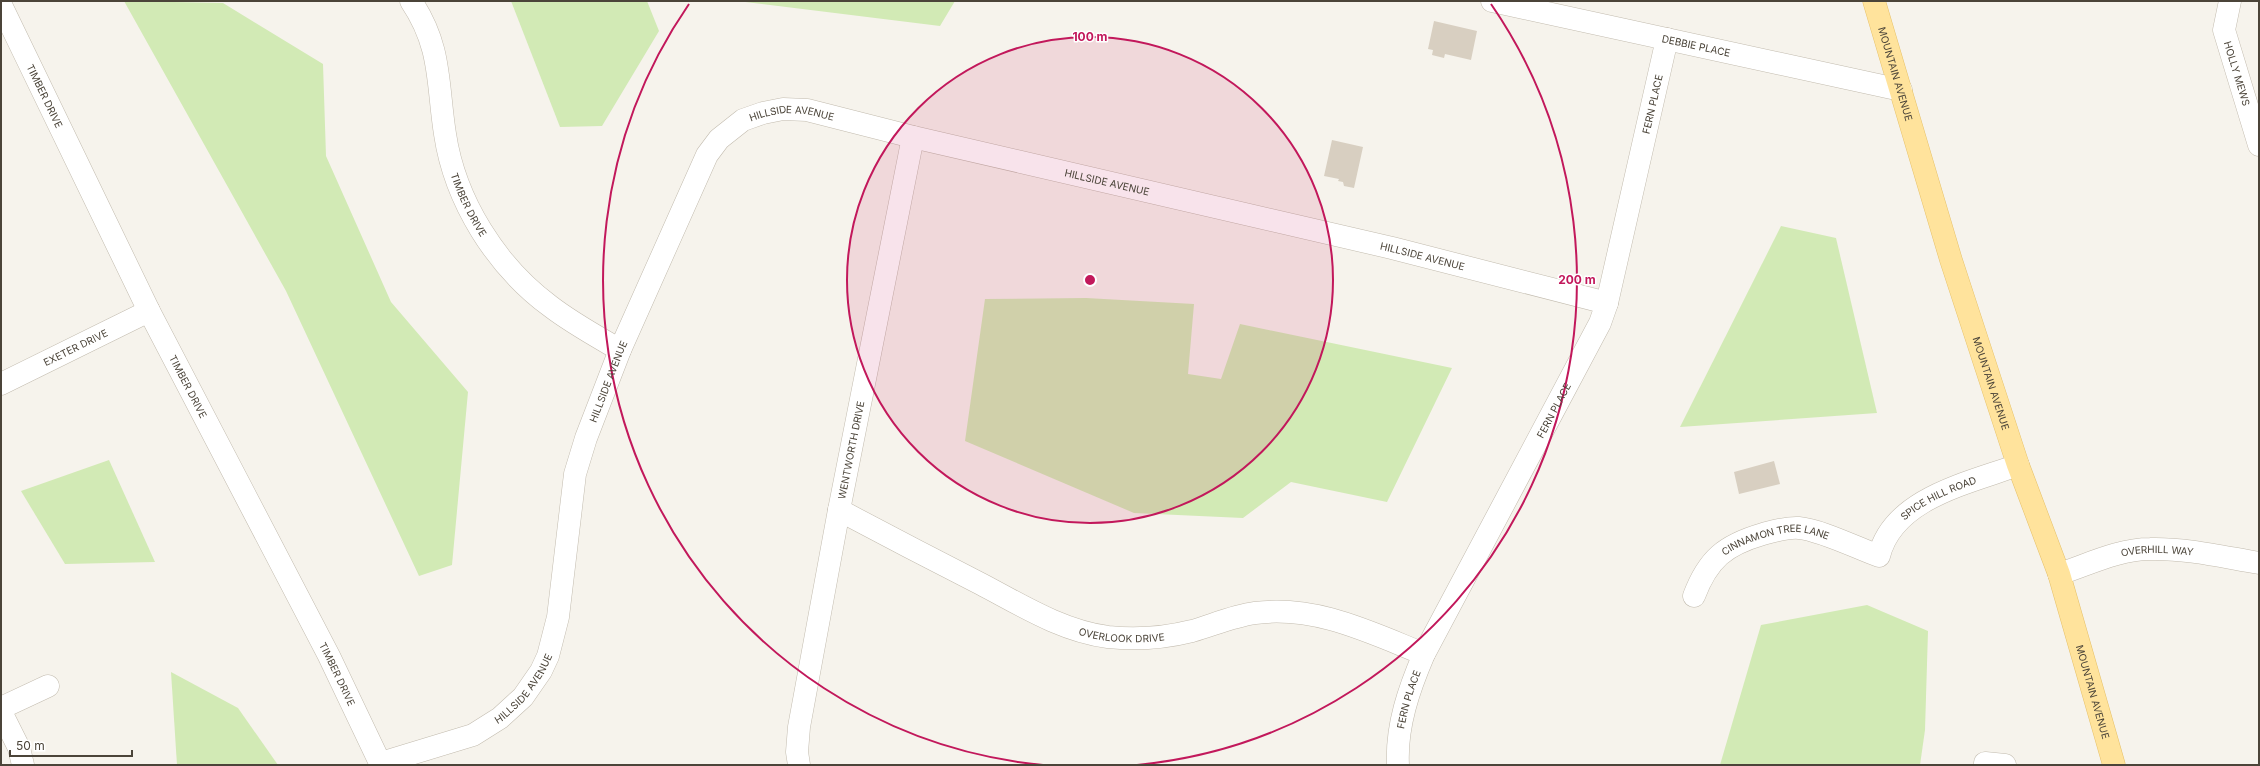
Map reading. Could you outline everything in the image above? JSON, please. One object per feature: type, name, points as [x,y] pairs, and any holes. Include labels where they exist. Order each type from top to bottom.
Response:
[{"type":"main road","name":"MOUNTAIN AVENUE","points":[[1874,1],[1951,260],[2018,465],[2059,574],[2114,765]]},
{"type":"street","name":"TIMBER DRIVE","points":[[411,1],[423,23],[437,59],[440,79],[441,108],[452,165],[474,219],[490,244],[528,287],[562,314],[620,350]]},
{"type":"street","name":"DEBBIE PLACE","points":[[1492,1],[1901,90]]},
{"type":"street","name":"HOLLY MEWS","points":[[2230,1],[2224,30],[2259,145]]},
{"type":"street","name":"TIMBER DRIVE","points":[[1,5],[150,311],[329,656],[381,764]]},
{"type":"street","name":"FERN PLACE","points":[[1398,765],[1401,724],[1406,698],[1424,654],[1585,354],[1606,303],[1666,39]]},
{"type":"street","name":"HILLSIDE AVENUE","points":[[381,764],[473,735],[487,727],[500,718],[523,697],[541,671],[553,641],[558,617],[575,474],[586,438],[620,350],[698,173],[707,155],[727,132],[744,120],[763,113],[793,109],[807,110],[913,137],[1392,248],[1606,303]]},
{"type":"street","name":"WENTWORTH DRIVE","points":[[799,765],[799,727],[839,510],[913,137]]},
{"type":"street","name":"EXETER DRIVE","points":[[1,384],[150,311]]},
{"type":"street","name":"SPICE HILL ROAD","points":[[1879,556],[1882,543],[1894,525],[1905,513],[1920,503],[2018,465]]},
{"type":"street","name":"OVERLOOK DRIVE","points":[[839,510],[1041,616],[1085,632],[1114,637],[1150,638],[1194,631],[1235,617],[1278,612],[1300,613],[1342,621],[1424,654]]},
{"type":"street","name":"CINNAMON TREE LANE","points":[[1694,596],[1701,579],[1719,554],[1745,540],[1784,528],[1805,530],[1879,556]]},
{"type":"street","name":"OVERHILL WAY","points":[[2059,574],[2124,552],[2149,549],[2178,550],[2259,563]]},
{"type":"street","points":[[1,708],[48,686]]},
{"type":"street","points":[[1,712],[18,748],[23,765]]},
{"type":"green space","points":[[124,1],[223,3],[323,64],[326,156],[391,302],[468,392],[452,565],[419,576],[286,291]]},
{"type":"green space","points":[[511,1],[647,1],[659,31],[602,126],[560,127]]},
{"type":"green space","points":[[737,1],[955,1],[940,26]]},
{"type":"green space","points":[[1781,226],[1836,238],[1877,413],[1680,427]]},
{"type":"green space","points":[[1086,298],[1194,304],[1188,374],[1221,379],[1240,324],[1452,368],[1387,502],[1291,482],[1243,518],[1134,513],[965,441],[985,299]]},
{"type":"green space","points":[[109,460],[155,562],[65,564],[21,491]]},
{"type":"green space","points":[[1867,605],[1928,631],[1925,730],[1920,765],[1720,765],[1761,625]]},
{"type":"green space","points":[[171,672],[238,708],[278,765],[177,765]]},
{"type":"building","points":[[1434,21],[1477,31],[1471,60],[1445,54],[1444,58],[1432,55],[1433,50],[1428,49]]},
{"type":"building","points":[[1332,140],[1363,147],[1354,188],[1344,186],[1343,182],[1338,181],[1339,179],[1324,176]]},
{"type":"building","points":[[1774,461],[1780,484],[1739,494],[1734,472]]}]
